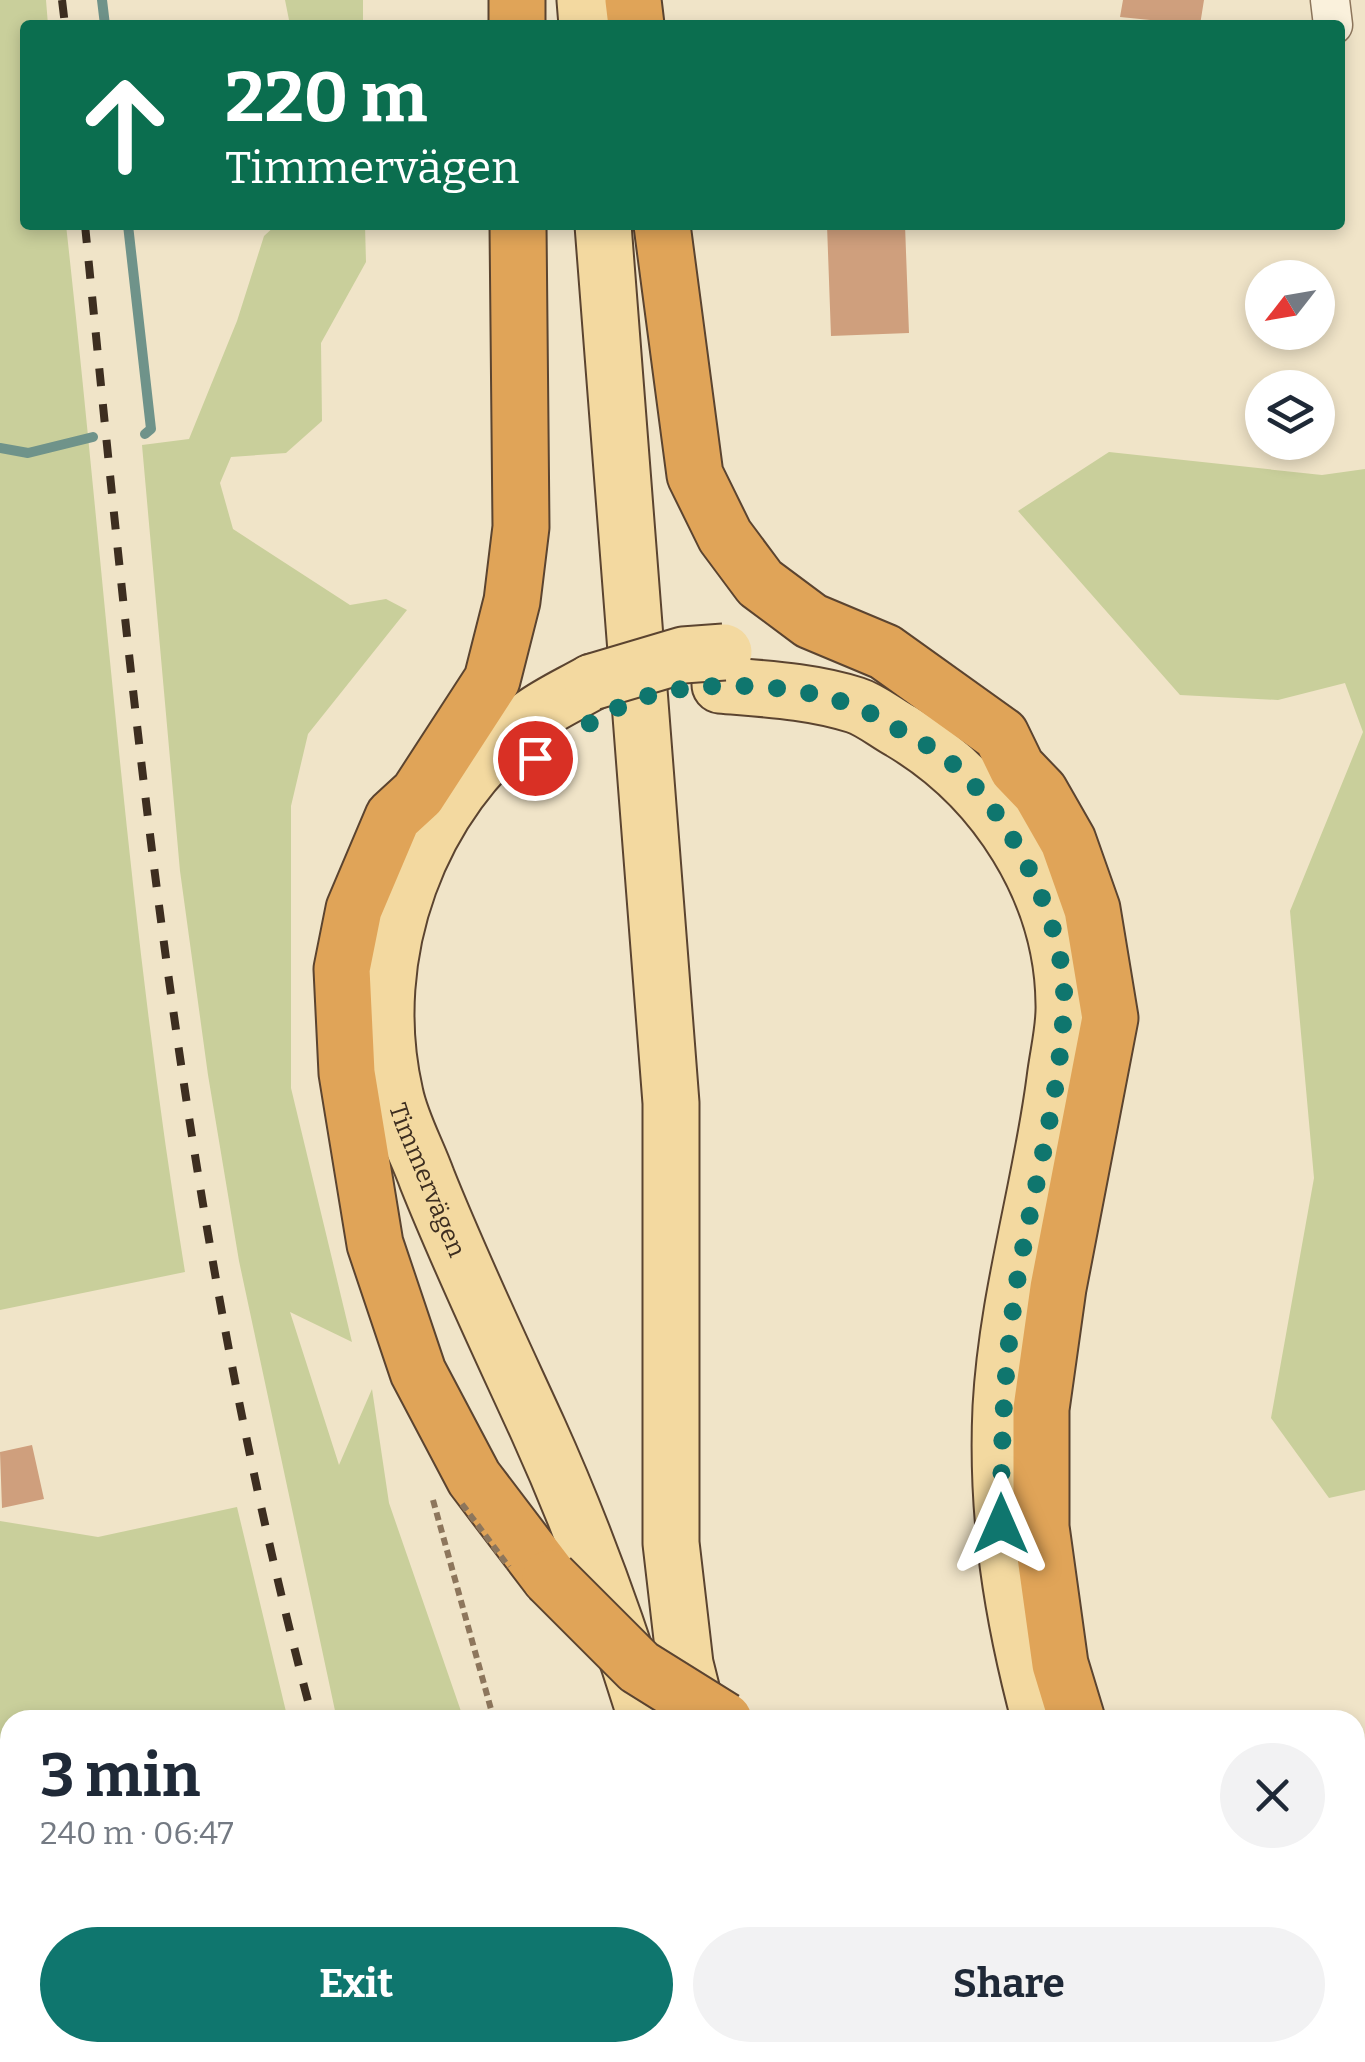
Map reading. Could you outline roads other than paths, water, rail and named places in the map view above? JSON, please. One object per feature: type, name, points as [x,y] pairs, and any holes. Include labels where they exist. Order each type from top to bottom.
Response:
[{"type":"highway","points":[[518,230],[521,527],[512,601],[492,680],[418,794],[393,817],[354,910],[342,969],[347,1072],[372,1225],[418,1372],[474,1478],[550,1578],[639,1666],[708,1710]]},
{"type":"highway","points":[[663,230],[694,475],[724,536],[760,583],[811,622],[885,652],[1001,735],[1017,768],[1040,792],[1068,841],[1092,909],[1110,1018],[1058,1288],[1041,1409],[1041,1527],[1060,1664],[1074,1710]]},
{"type":"main road","points":[[603,230],[671,1103],[671,1544],[685,1664],[696,1710]]},
{"type":"main road","points":[[598,698],[636,700],[722,668],[800,656],[862,674],[930,712],[1004,768],[1017,768]]},
{"type":"main road","points":[[722,668],[791,691],[858,706],[944,757],[1012,833],[1049,912],[1064,1003],[1048,1132],[1017,1281],[1001,1404],[1001,1524],[1017,1634],[1037,1710]]},
{"type":"main road","name":"Timmervägen","points":[[598,698],[533,716],[463,782],[433,830],[406,892],[392,938],[384,995],[394,1094],[452,1242],[602,1578],[644,1710]]},
{"type":"main road","name":"Timmervägen","points":[[598,698],[500,794],[468,837],[435,895],[416,982],[420,1051],[444,1153],[568,1432],[644,1618],[673,1710]]},
{"type":"main road","points":[[394,1094],[370,1046],[368,980],[375,917],[417,810],[418,794]]},
{"type":"waterway","points":[[102,0],[104,20]]},
{"type":"waterway","points":[[129,230],[151,429],[145,434]]},
{"type":"waterway","points":[[0,448],[28,453],[93,437]]},
{"type":"railway","points":[[62,0],[64,20]]},
{"type":"railway","points":[[86,230],[145,790],[196,1164],[229,1351],[311,1710]]}]
